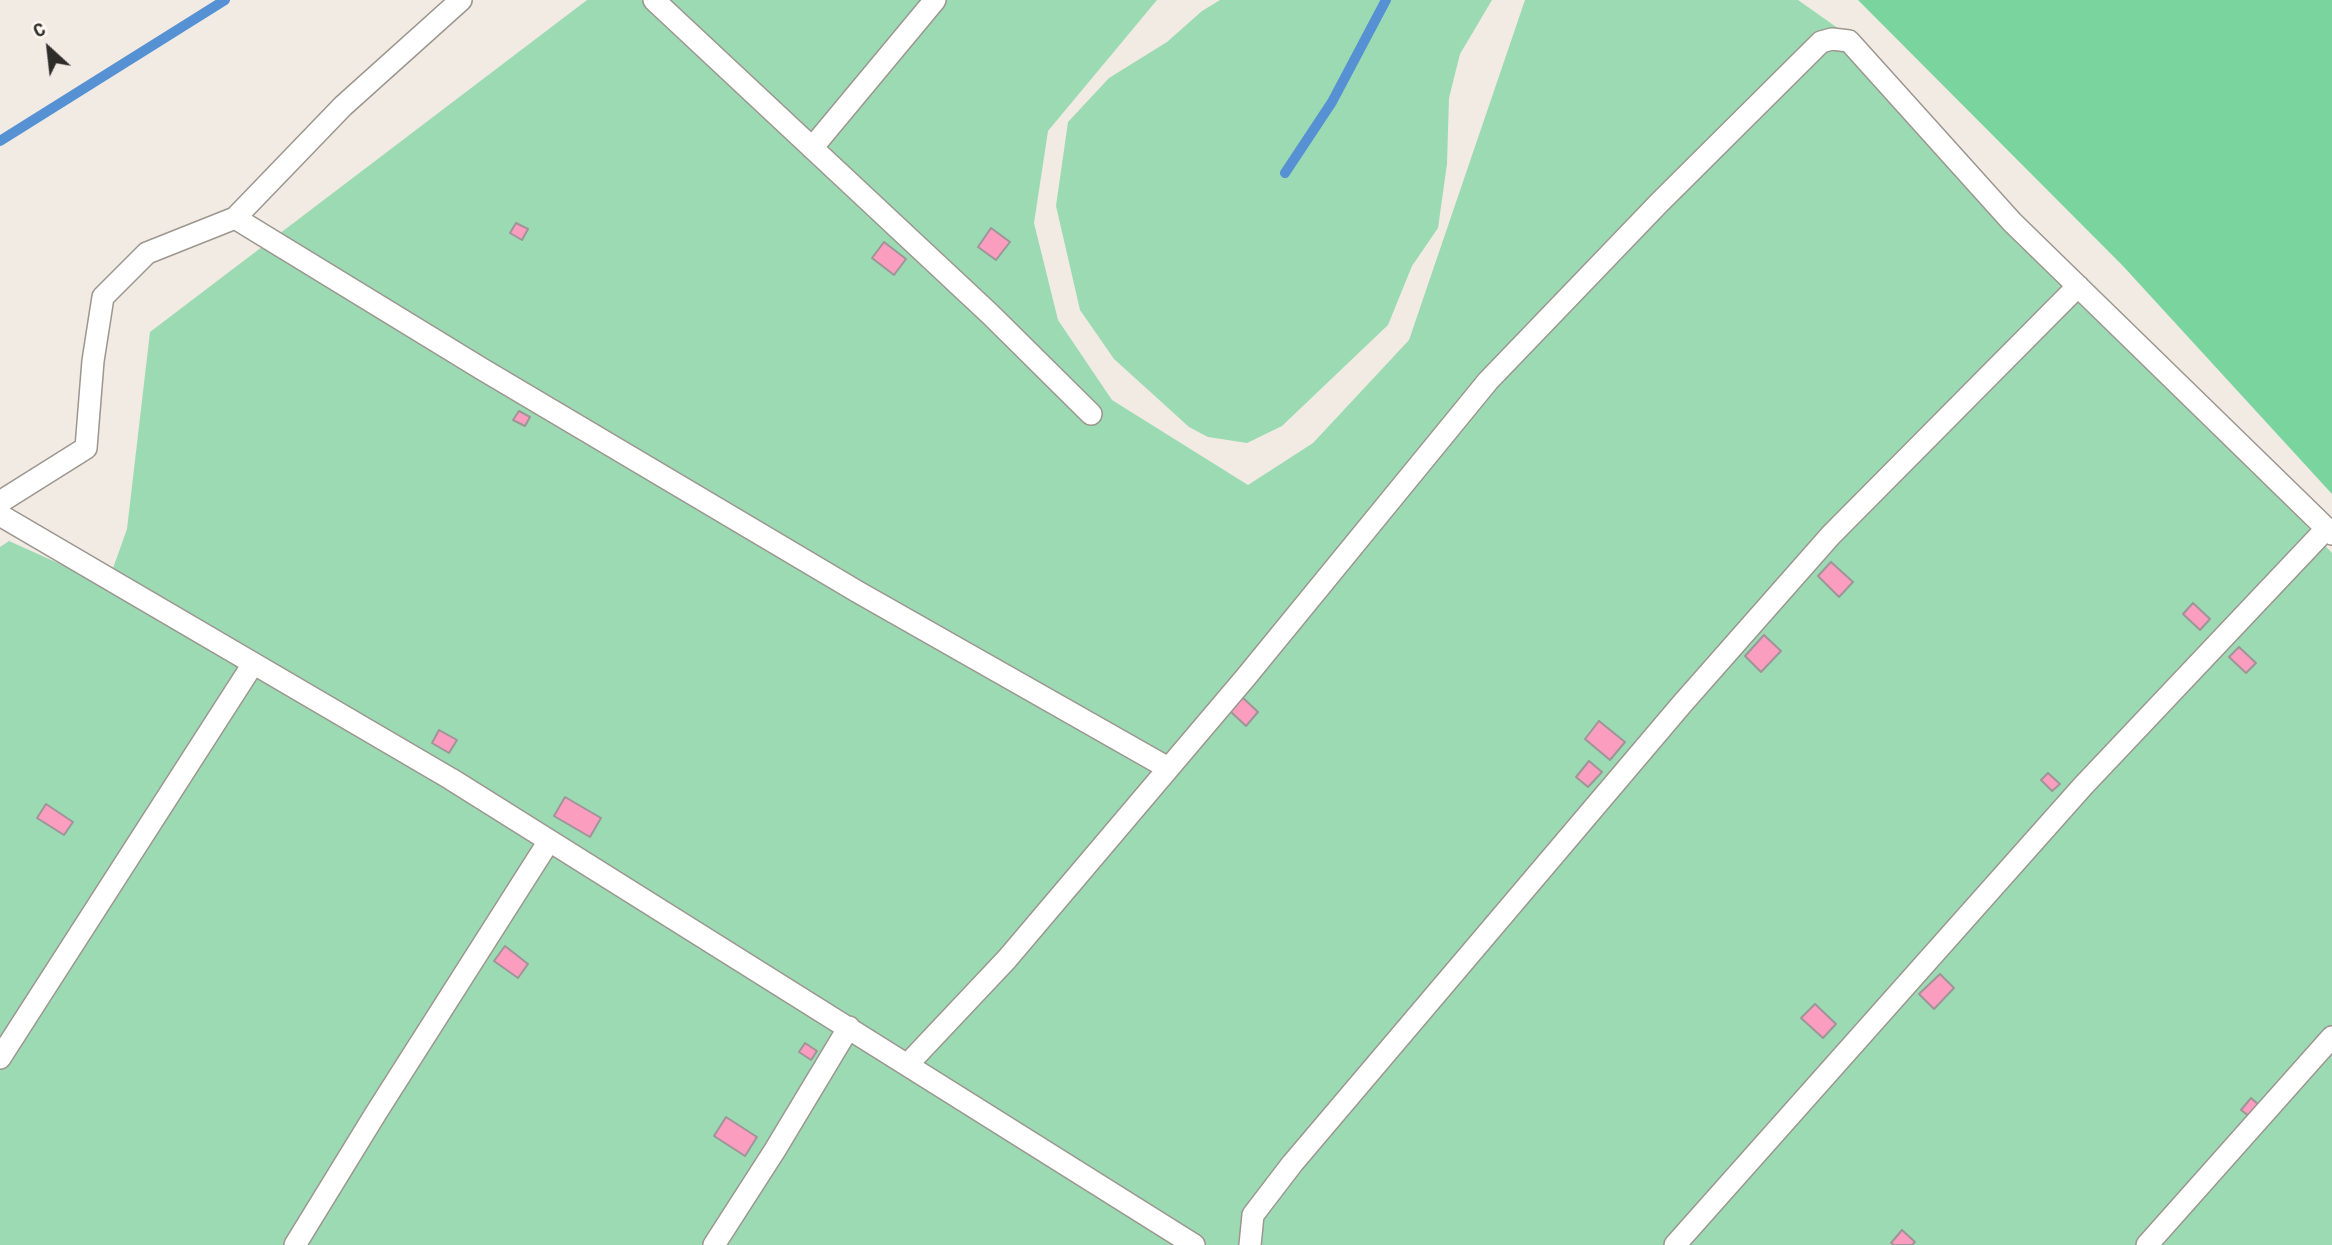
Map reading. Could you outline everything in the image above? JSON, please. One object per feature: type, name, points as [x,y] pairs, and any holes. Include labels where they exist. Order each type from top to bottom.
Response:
[{"type":"lane","points":[[0,502],[86,448],[93,361],[103,297],[147,253],[235,218],[343,106],[461,0]]},
{"type":"lane","points":[[653,0],[990,314],[1091,414]]},
{"type":"lane","points":[[812,148],[935,0]]},
{"type":"lane","points":[[908,1064],[1007,959],[1488,381],[1660,202],[1821,42],[1832,39],[1849,41],[2012,222],[2329,531],[2084,786],[1675,1245]]},
{"type":"lane","points":[[235,218],[482,369],[846,585],[1168,768]]},
{"type":"lane","points":[[1250,1245],[1253,1215],[1292,1164],[1682,704],[1831,535],[2078,286]]},
{"type":"lane","points":[[0,515],[450,779],[1194,1245]]},
{"type":"lane","points":[[0,1058],[253,664]]},
{"type":"lane","points":[[295,1245],[549,841]]},
{"type":"lane","points":[[714,1245],[849,1027]]},
{"type":"lane","points":[[2147,1245],[2332,1037]]},
{"type":"green space","points":[[587,0],[1157,0],[1048,131],[1034,223],[1058,320],[1112,400],[1248,485],[1313,443],[1409,340],[1525,0],[1798,0],[1849,36],[2332,553],[2332,1245],[0,1245],[0,547],[9,541],[107,585],[127,529],[150,332]]},
{"type":"green space","points":[[1220,0],[1492,0],[1460,54],[1449,98],[1447,164],[1438,228],[1412,266],[1388,325],[1282,426],[1247,443],[1208,437],[1189,427],[1114,359],[1080,310],[1056,206],[1068,122],[1109,78],[1167,42],[1202,11]]},
{"type":"green space","points":[[1858,0],[2332,0],[2332,494],[2123,266]]},
{"type":"building","points":[[516,223],[528,229],[522,240],[510,233]]},
{"type":"building","points":[[991,228],[1010,242],[996,260],[978,247]]},
{"type":"building","points":[[884,242],[906,259],[894,275],[872,258]]},
{"type":"building","points":[[519,411],[530,417],[525,426],[513,420]]},
{"type":"building","points":[[1831,562],[1853,582],[1839,597],[1818,576]]},
{"type":"building","points":[[2193,603],[2210,619],[2200,630],[2183,614]]},
{"type":"building","points":[[1764,635],[1781,651],[1761,672],[1745,656]]},
{"type":"building","points":[[2239,647],[2256,663],[2246,673],[2229,657]]},
{"type":"building","points":[[1242,697],[1258,712],[1246,726],[1230,711]]},
{"type":"building","points":[[1599,721],[1625,742],[1610,760],[1585,739]]},
{"type":"building","points":[[439,730],[457,740],[449,753],[432,743]]},
{"type":"building","points":[[1589,761],[1602,772],[1588,787],[1576,777]]},
{"type":"building","points":[[2048,773],[2060,784],[2052,791],[2041,780]]},
{"type":"building","points":[[565,797],[601,818],[590,837],[554,816]]},
{"type":"building","points":[[46,804],[73,822],[64,835],[37,818]]},
{"type":"building","points":[[505,946],[528,964],[518,978],[494,961]]},
{"type":"building","points":[[1940,974],[1954,988],[1934,1009],[1919,994]]},
{"type":"building","points":[[1815,1004],[1836,1024],[1823,1038],[1801,1018]]},
{"type":"building","points":[[805,1043],[817,1051],[811,1060],[799,1052]]},
{"type":"building","points":[[2251,1098],[2259,1105],[2249,1116],[2241,1110]]},
{"type":"building","points":[[726,1117],[757,1137],[745,1156],[714,1136]]},
{"type":"building","points":[[1902,1230],[1915,1242],[1912,1245],[1891,1243]]},
{"type":"waterway","points":[[0,141],[225,0]]},
{"type":"waterway","points":[[1285,173],[1332,102],[1386,0]]}]
